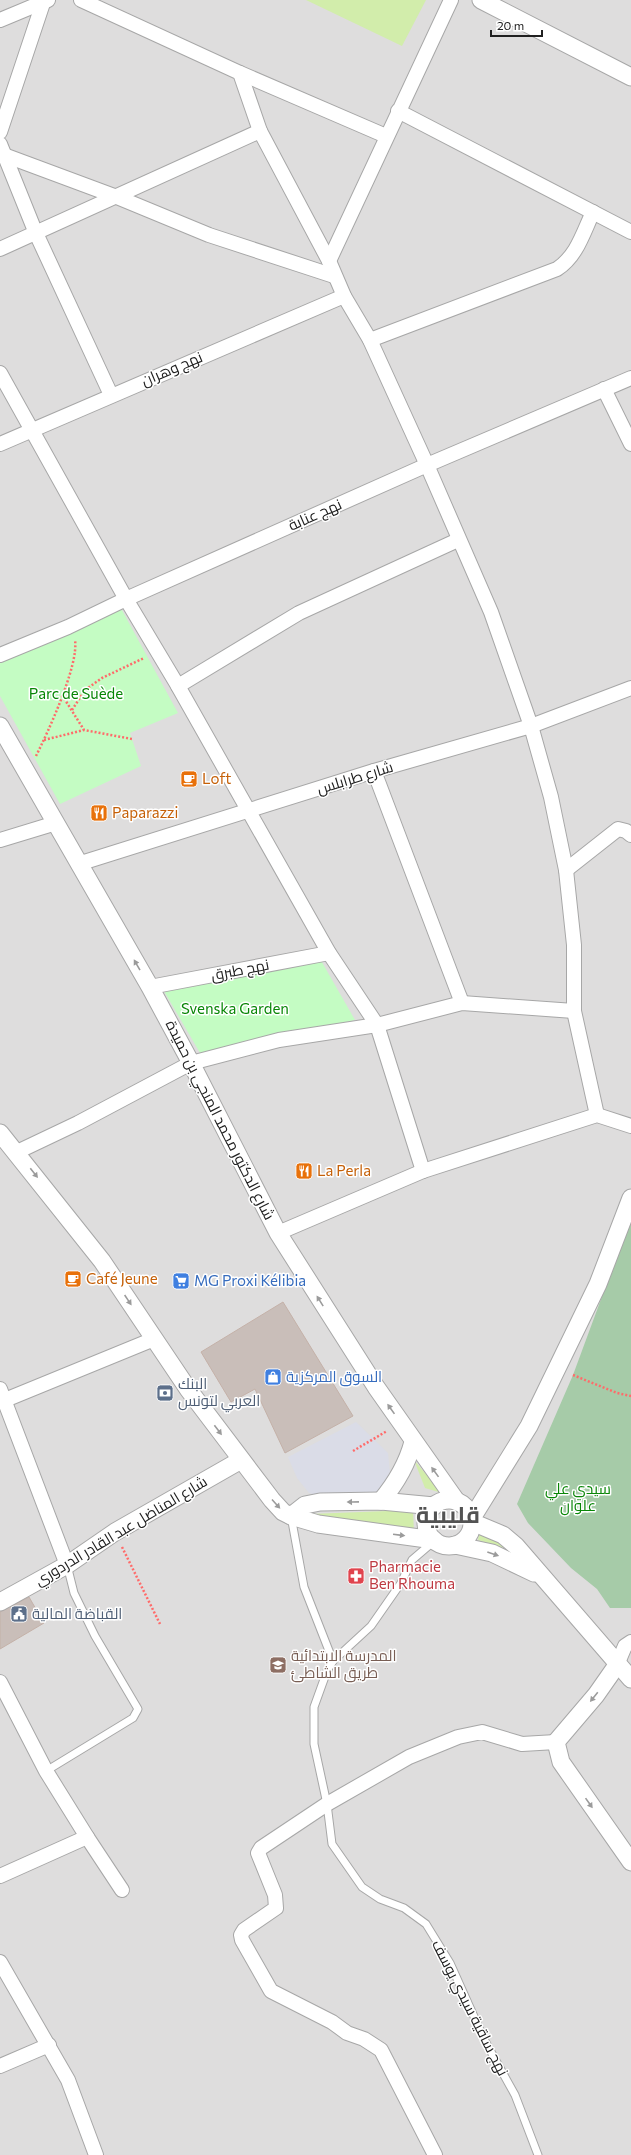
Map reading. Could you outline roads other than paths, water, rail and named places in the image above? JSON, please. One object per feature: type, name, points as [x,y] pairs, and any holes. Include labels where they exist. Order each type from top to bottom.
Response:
[{"type":"street","points":[[329,261],[386,136],[451,0]]},
{"type":"street","points":[[481,0],[631,77]]},
{"type":"street","points":[[0,20],[46,1]]},
{"type":"street","points":[[0,132],[46,1]]},
{"type":"street","points":[[85,1],[240,74],[386,136]]},
{"type":"street","points":[[240,74],[260,131],[329,261],[334,276],[344,296],[370,340],[427,465],[458,540],[491,612],[531,726],[551,798],[566,870],[574,945],[574,1011],[597,1115]]},
{"type":"street","points":[[398,111],[631,232]]},
{"type":"street","points":[[0,249],[35,231],[117,197],[260,131]]},
{"type":"street","points":[[2,149],[209,235],[334,276]]},
{"type":"street","points":[[2,149],[35,231],[111,395]]},
{"type":"street","points":[[370,340],[557,269],[568,262],[574,255],[593,212]]},
{"type":"street","name":"نهج وهران","points":[[0,444],[344,296]]},
{"type":"street","points":[[0,373],[126,599],[178,686],[329,953],[377,1025],[423,1171]]},
{"type":"street","name":"نهج عنابة","points":[[0,655],[68,627],[126,599],[427,465],[604,389],[631,379]]},
{"type":"street","points":[[604,389],[631,444]]},
{"type":"street","points":[[178,686],[299,613],[458,540]]},
{"type":"street","name":"شارع طرابلس","points":[[78,864],[374,771],[531,726],[631,688]]},
{"type":"street","name":"شارع الدكتور محمد المنجي بن حميدة","points":[[0,726],[150,987],[191,1063],[278,1233],[413,1442],[460,1503]]},
{"type":"street","points":[[374,771],[462,1003]]},
{"type":"street","points":[[0,840],[56,823]]},
{"type":"street","points":[[566,870],[618,830],[626,831],[631,835]]},
{"type":"street","name":"نهج طبرق","points":[[150,987],[329,953]]},
{"type":"street","points":[[18,1152],[78,1123],[191,1063],[279,1040],[377,1025],[462,1003],[574,1011]]},
{"type":"street","points":[[278,1233],[423,1171],[597,1115],[631,1126]]},
{"type":"street","points":[[0,1133],[18,1152],[102,1261],[188,1389],[241,1460],[283,1512],[318,1524],[435,1540],[444,1545],[473,1548],[505,1558],[546,1581]]},
{"type":"street","points":[[455,1545],[465,1539],[469,1534],[472,1520],[529,1426],[557,1365],[598,1284],[631,1198]]},
{"type":"street","points":[[67,1565],[2,1394],[154,1338]]},
{"type":"street","points":[[381,1501],[394,1485],[404,1468],[413,1442]]},
{"type":"street","name":"شارع المناضل عبد القادر الدردوري","points":[[0,1602],[67,1565],[115,1532],[241,1460]]},
{"type":"street","points":[[460,1503],[504,1465]]},
{"type":"street","points":[[291,1516],[305,1505],[312,1503],[381,1501],[434,1506],[448,1500],[460,1503],[468,1510],[472,1520],[503,1535],[516,1546],[617,1665],[631,1679]]},
{"type":"street","points":[[434,1506],[427,1519],[427,1526],[435,1540]]},
{"type":"street","points":[[435,2155],[381,2050],[364,2039],[347,2033],[332,2022],[271,1991],[240,1935],[244,1930],[276,1908],[275,1895],[258,1853],[262,1848],[327,1804],[409,1757],[458,1737],[482,1732],[522,1744],[556,1742],[596,1695],[617,1665],[625,1646],[631,1642]]},
{"type":"street","points":[[0,1682],[46,1771],[122,1890]]},
{"type":"street","points":[[556,1742],[561,1762],[631,1862]]},
{"type":"street","points":[[0,1876],[87,1837]]},
{"type":"street","points":[[0,1962],[68,2080],[96,2155]]},
{"type":"street","points":[[0,2066],[49,2045]]},
{"type":"lane","points":[[291,1516],[304,1587],[333,1661]]},
{"type":"lane","name":"نهج ساقية سيدي يوسف","points":[[435,1540],[412,1560],[401,1583],[371,1626],[333,1661],[327,1670],[314,1707],[314,1744],[327,1804],[332,1844],[351,1874],[362,1887],[380,1899],[404,1908],[426,1924],[450,1963],[485,2041],[515,2095],[538,2155]]},
{"type":"lane","points":[[46,1771],[133,1718],[138,1709],[95,1636],[74,1593],[67,1565]]},
{"type":"place","name":"Loft","points":[[189,779]]},
{"type":"place","name":"Paparazzi","points":[[99,813]]},
{"type":"place","name":"La Perla","points":[[304,1171]]},
{"type":"place","name":"Café Jeune","points":[[73,1279]]},
{"type":"place","name":"MG Proxi Kélibia","points":[[181,1281]]},
{"type":"place","name":"السوق المركزية","points":[[273,1377]]},
{"type":"place","name":"البنك العربي لتونس","points":[[165,1393]]},
{"type":"place","name":"Pharmacie Ben Rhouma","points":[[356,1576]]},
{"type":"place","name":"القباضة المالية","points":[[19,1614]]},
{"type":"place","name":"المدرسة الابتدائية طريق الشاطئ","points":[[278,1665]]},
{"type":"district","name":"قليبية","points":[[448,1515]]},
{"type":"park label","name":"Parc de Suède","points":[[76,694]]},
{"type":"park label","name":"Svenska Garden","points":[[235,1009]]},
{"type":"park label","name":"سيدي علي علوان","points":[[578,1498]]}]
